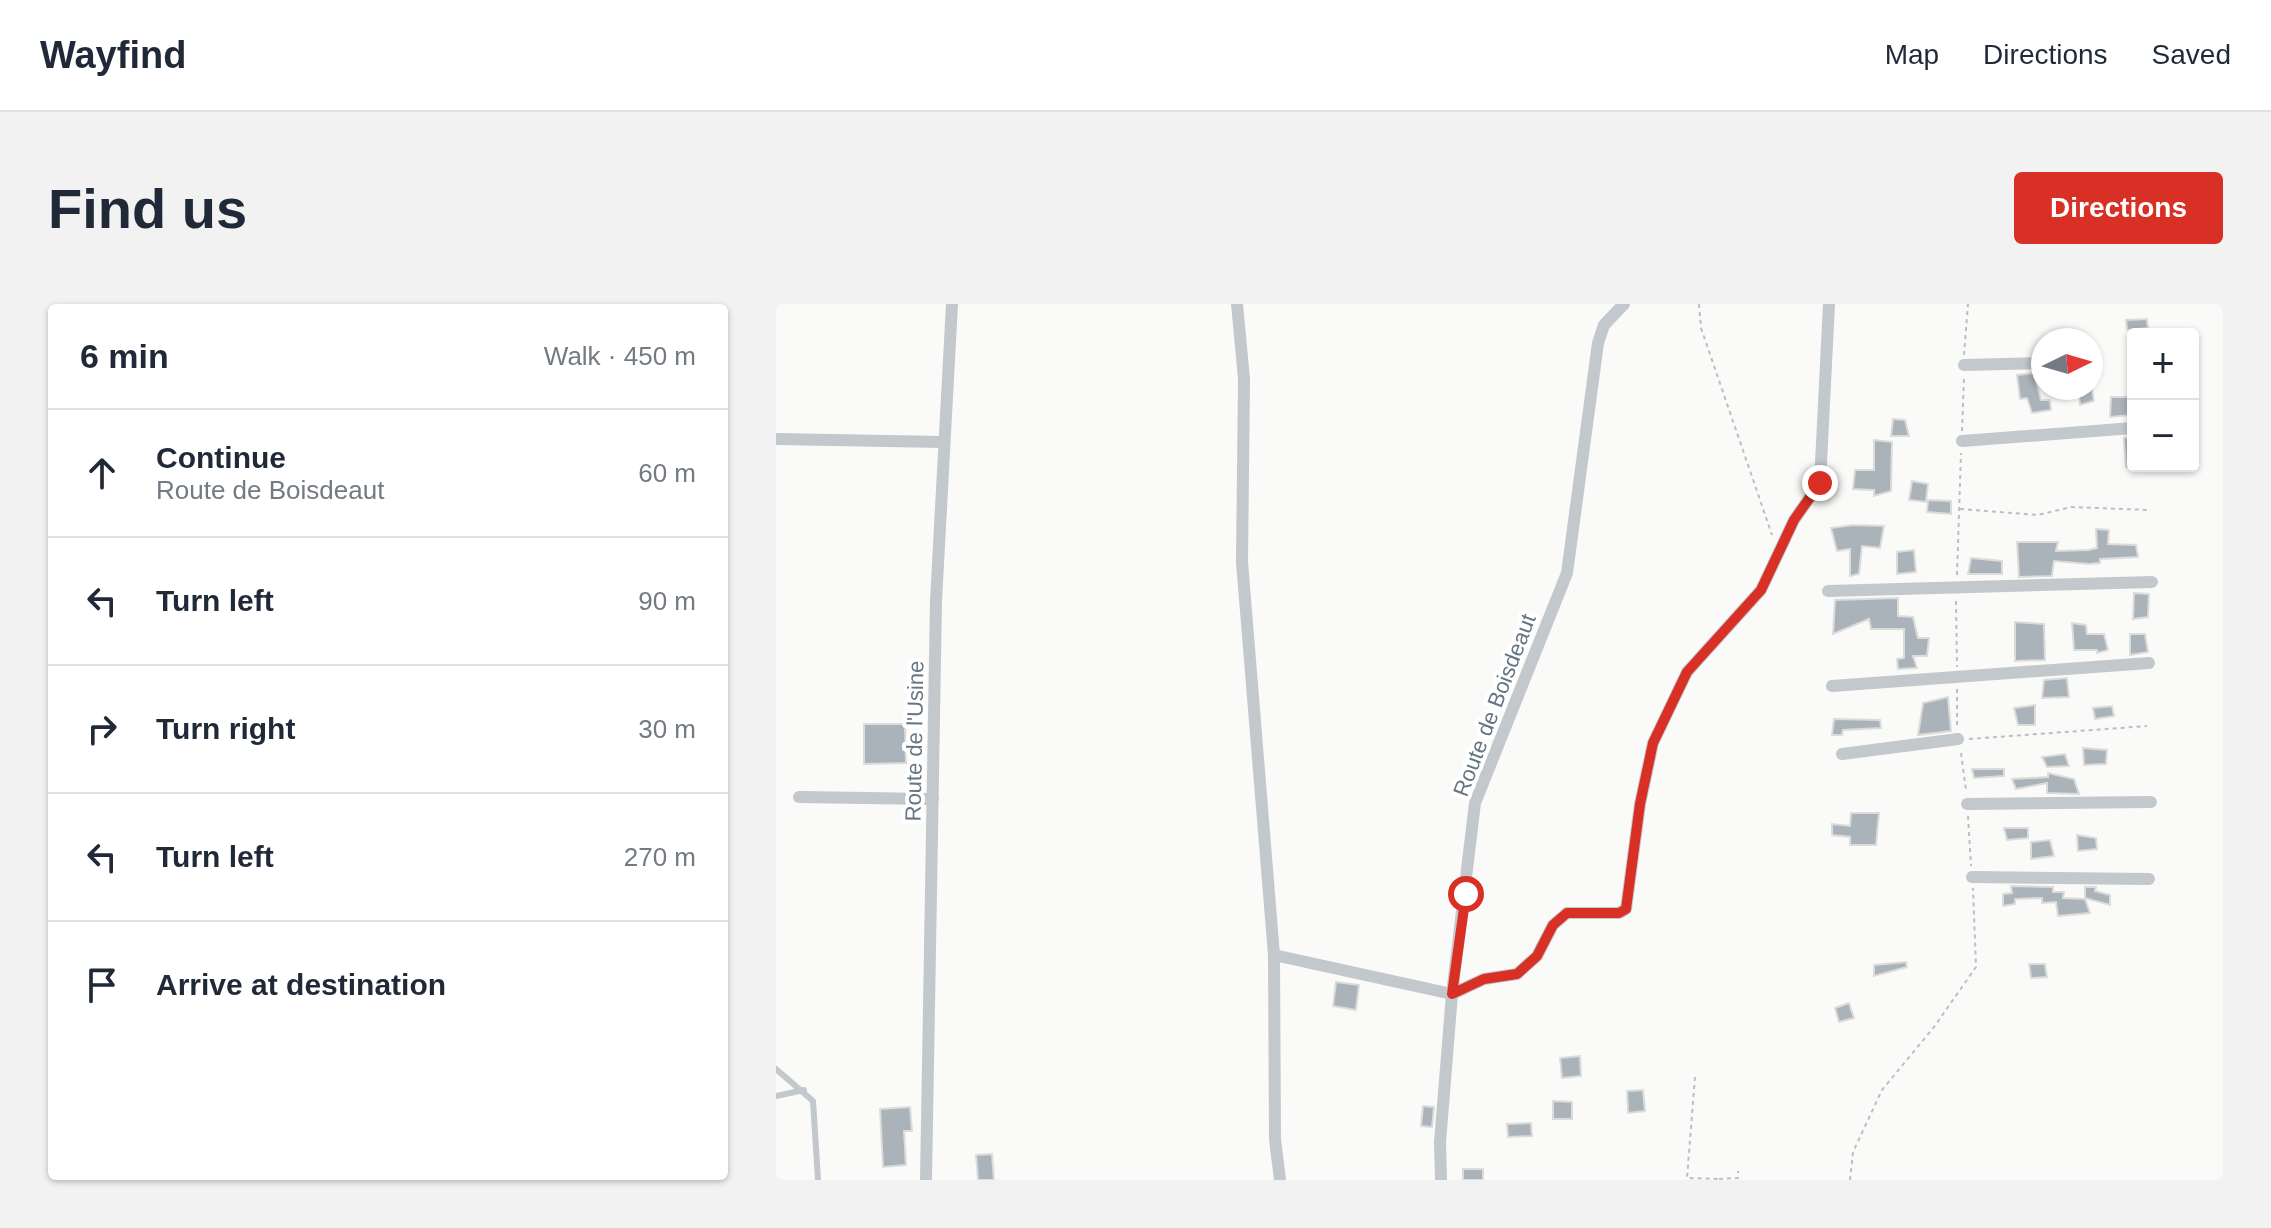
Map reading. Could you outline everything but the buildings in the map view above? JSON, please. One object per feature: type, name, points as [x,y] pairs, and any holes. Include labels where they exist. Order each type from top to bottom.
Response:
[{"type":"street","name":"Route de l'Usine","points":[[926,1180],[943,442],[952,304]]},
{"type":"street","points":[[1237,304],[1244,379],[1243,577],[1274,955],[1275,1139],[1280,1180]]},
{"type":"street","name":"Route de Boisdeaut","points":[[1441,1180],[1440,1142],[1452,994],[1475,803],[1567,573],[1598,343],[1604,325],[1624,304]]},
{"type":"street","points":[[1274,955],[1452,994],[1484,979],[1517,974],[1537,956],[1553,925],[1567,913],[1619,913],[1626,909],[1640,804],[1653,743],[1687,672],[1761,590],[1794,520],[1820,483],[1829,304]]},
{"type":"street","points":[[1964,365],[2031,363]]},
{"type":"street","points":[[1962,441],[2127,428]]},
{"type":"street","points":[[776,439],[943,442]]},
{"type":"street","points":[[1828,591],[2152,582]]},
{"type":"street","points":[[1832,686],[2149,663]]},
{"type":"street","points":[[1842,754],[1958,735]]},
{"type":"street","points":[[799,797],[933,799]]},
{"type":"street","points":[[1967,804],[2151,802]]},
{"type":"street","points":[[1972,877],[2149,879]]},
{"type":"lane","points":[[776,1069],[804,1090],[816,1111],[818,1180]]},
{"type":"lane","points":[[776,1096],[804,1090]]},
{"type":"path","points":[[1699,304],[1701,328],[1779,552]]},
{"type":"path","points":[[1957,576],[1968,304]]},
{"type":"path","points":[[1960,509],[2038,515],[2071,507],[2149,510]]},
{"type":"path","points":[[1850,1180],[1853,1152],[1882,1090],[1934,1027],[1976,967],[1967,804],[1958,735],[1956,590]]},
{"type":"path","points":[[1958,735],[2147,726]]},
{"type":"path","points":[[1695,1077],[1687,1178],[1738,1178],[1738,1171]]},
{"type":"route","points":[[1466,894],[1452,994],[1484,979],[1517,974],[1537,956],[1553,925],[1567,913],[1619,913],[1626,909],[1640,804],[1653,743],[1687,672],[1761,590],[1794,520],[1820,483]]}]
